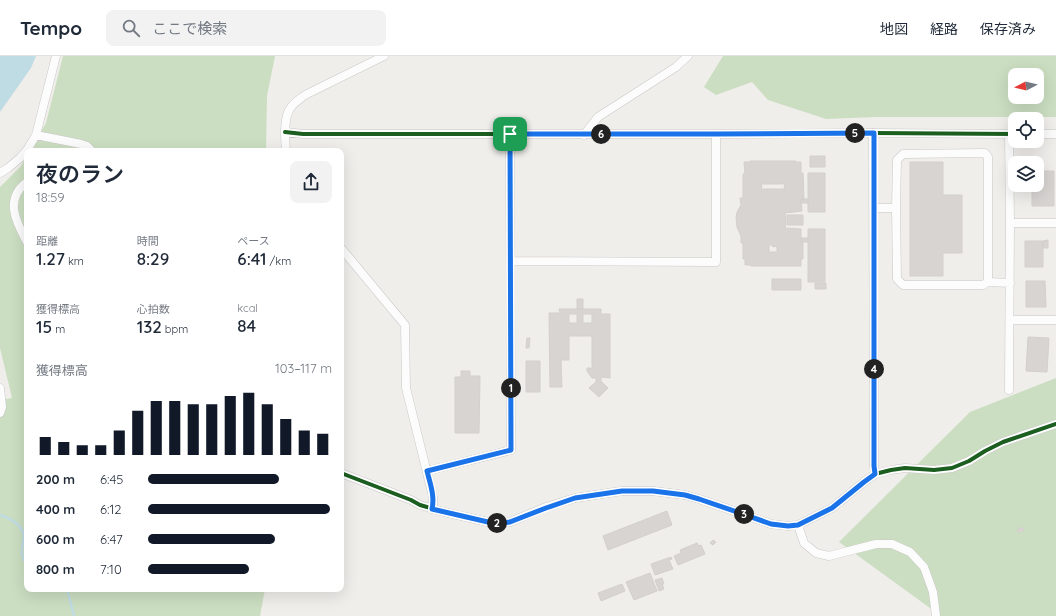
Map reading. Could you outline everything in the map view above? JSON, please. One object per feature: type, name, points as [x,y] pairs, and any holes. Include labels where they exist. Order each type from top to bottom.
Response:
[{"type":"street","points":[[28,148],[36,135],[56,56]]},
{"type":"street","points":[[286,148],[285,132],[290,108],[305,95],[384,56]]},
{"type":"street","points":[[584,134],[598,117],[676,67],[688,56]]},
{"type":"street","points":[[285,132],[303,134],[1008,134]]},
{"type":"street","points":[[874,133],[875,474]]},
{"type":"street","points":[[427,471],[511,450],[510,134]]},
{"type":"street","points":[[511,261],[716,262],[716,134]]},
{"type":"street","points":[[1044,134],[1056,134]]},
{"type":"street","points":[[36,135],[81,144],[89,148]]},
{"type":"street","points":[[1009,390],[1012,148]]},
{"type":"street","points":[[0,173],[24,153]]},
{"type":"street","points":[[988,282],[988,157],[985,153],[903,154],[897,160],[896,279],[903,284],[983,285],[988,282],[1010,282]]},
{"type":"street","points":[[24,185],[16,194],[13,208],[17,222],[24,236]]},
{"type":"street","points":[[874,208],[896,208]]},
{"type":"street","points":[[1010,223],[1056,223]]},
{"type":"street","points":[[344,252],[405,325],[406,388],[433,497],[432,509]]},
{"type":"street","points":[[1010,320],[1056,320]]},
{"type":"street","points":[[0,388],[2,407],[0,414]]},
{"type":"street","points":[[344,475],[432,509],[488,522],[510,522],[575,498],[622,491],[653,491],[685,495],[734,510],[771,524],[783,526],[798,525],[832,508],[875,474],[905,468],[934,470],[952,468],[970,461],[1003,442],[1056,424]]},
{"type":"street","points":[[798,525],[804,542],[816,553],[829,556],[876,544],[892,544],[910,552],[924,567],[933,592],[936,616]]},
{"type":"green space","points":[[63,56],[275,56],[267,96],[266,148],[31,148],[46,123]]},
{"type":"green space","points":[[723,56],[1056,56],[1056,117],[1044,117],[1044,112],[1008,112],[1008,117],[877,117],[826,119],[768,100],[752,82],[716,95],[704,87]]},
{"type":"green space","points":[[24,160],[24,592],[264,592],[260,616],[0,616],[0,400],[12,398],[0,348],[0,187],[21,166]]},
{"type":"green space","points":[[1056,378],[1056,616],[941,616],[839,542],[970,412]]},
{"type":"water","points":[[0,56],[36,56],[31,68],[0,112]]},
{"type":"building","points":[[810,156],[825,156],[825,167],[810,167]]},
{"type":"building","points":[[744,162],[801,162],[804,199],[801,199],[802,211],[785,213],[785,228],[801,229],[803,259],[801,259],[801,266],[745,265],[745,259],[743,259],[743,243],[741,243],[741,236],[737,227],[736,218],[737,212],[741,205],[740,198],[743,198],[743,174],[745,174]],"holes":[[[761,184],[785,184],[785,189],[761,189]],[[769,245],[772,245],[773,247],[777,246],[777,252],[769,252]]]},
{"type":"building","points":[[910,162],[943,162],[943,195],[962,195],[962,253],[943,253],[943,276],[910,276]]},
{"type":"building","points":[[1044,171],[1054,171],[1054,206],[1032,206],[1032,192],[1044,192]]},
{"type":"building","points":[[808,173],[825,173],[825,212],[808,212]]},
{"type":"building","points":[[801,199],[808,199],[808,203],[801,203]]},
{"type":"building","points":[[787,215],[803,215],[803,225],[787,225]]},
{"type":"building","points":[[808,229],[825,229],[825,282],[808,282]]},
{"type":"building","points":[[801,238],[808,238],[808,242],[801,242]]},
{"type":"building","points":[[1048,240],[1048,248],[1043,248],[1043,241]]},
{"type":"building","points":[[1025,241],[1043,241],[1043,267],[1025,267]]},
{"type":"building","points":[[772,279],[801,279],[801,290],[772,290]]},
{"type":"building","points":[[1026,281],[1045,281],[1046,307],[1026,307]]},
{"type":"building","points":[[815,283],[826,283],[826,289],[815,289]]},
{"type":"building","points":[[577,299],[583,299],[583,309],[577,309]]},
{"type":"building","points":[[559,309],[601,309],[601,314],[610,314],[610,378],[601,377],[601,381],[608,388],[599,397],[589,388],[596,382],[596,378],[592,378],[587,371],[587,368],[592,369],[592,336],[569,336],[569,360],[561,360],[562,387],[550,387],[549,313],[560,313]],"holes":[[[569,314],[577,314],[577,323],[569,323]],[[583,314],[592,314],[592,323],[583,323]]]},
{"type":"building","points":[[1028,337],[1049,338],[1047,372],[1026,371]]},
{"type":"building","points":[[527,338],[530,338],[529,348],[526,348]]},
{"type":"building","points":[[526,361],[540,361],[540,392],[526,392]]},
{"type":"building","points":[[461,371],[470,371],[470,376],[480,376],[479,433],[455,433],[455,377],[461,377]]},
{"type":"building","points":[[667,511],[672,525],[608,550],[603,536]]},
{"type":"building","points":[[1022,527],[1024,530],[1019,533],[1017,530]]},
{"type":"building","points":[[713,540],[716,542],[713,545],[710,543]]},
{"type":"building","points":[[697,543],[699,546],[701,545],[705,554],[678,565],[674,556],[681,553],[680,550]]},
{"type":"building","points":[[671,557],[672,559],[669,560],[673,569],[655,575],[651,564]]},
{"type":"building","points":[[650,573],[657,591],[634,600],[626,582]]},
{"type":"building","points":[[662,578],[664,589],[659,591],[655,580]]},
{"type":"building","points":[[622,584],[625,591],[601,601],[598,593]]},
{"type":"waterway","points":[[0,515],[15,522],[22,531],[22,554],[24,560]]},
{"type":"waterway","points":[[68,592],[74,616]]},
{"type":"cycle path","points":[[285,132],[303,134],[1008,134]]},
{"type":"cycle path","points":[[344,474],[411,500],[420,505],[488,522],[510,522],[546,507],[575,498],[622,491],[653,491],[685,495],[771,524],[788,526],[798,525],[832,508],[875,474],[905,468],[934,470],[952,468],[969,461],[1003,442],[1056,424]]},
{"type":"route","points":[[874,133],[875,474],[826,512],[798,525],[788,526],[771,524],[685,495],[653,491],[622,491],[575,498],[510,522],[503,523],[488,522],[432,509],[433,497],[427,471],[511,450],[510,134],[874,133]]}]
